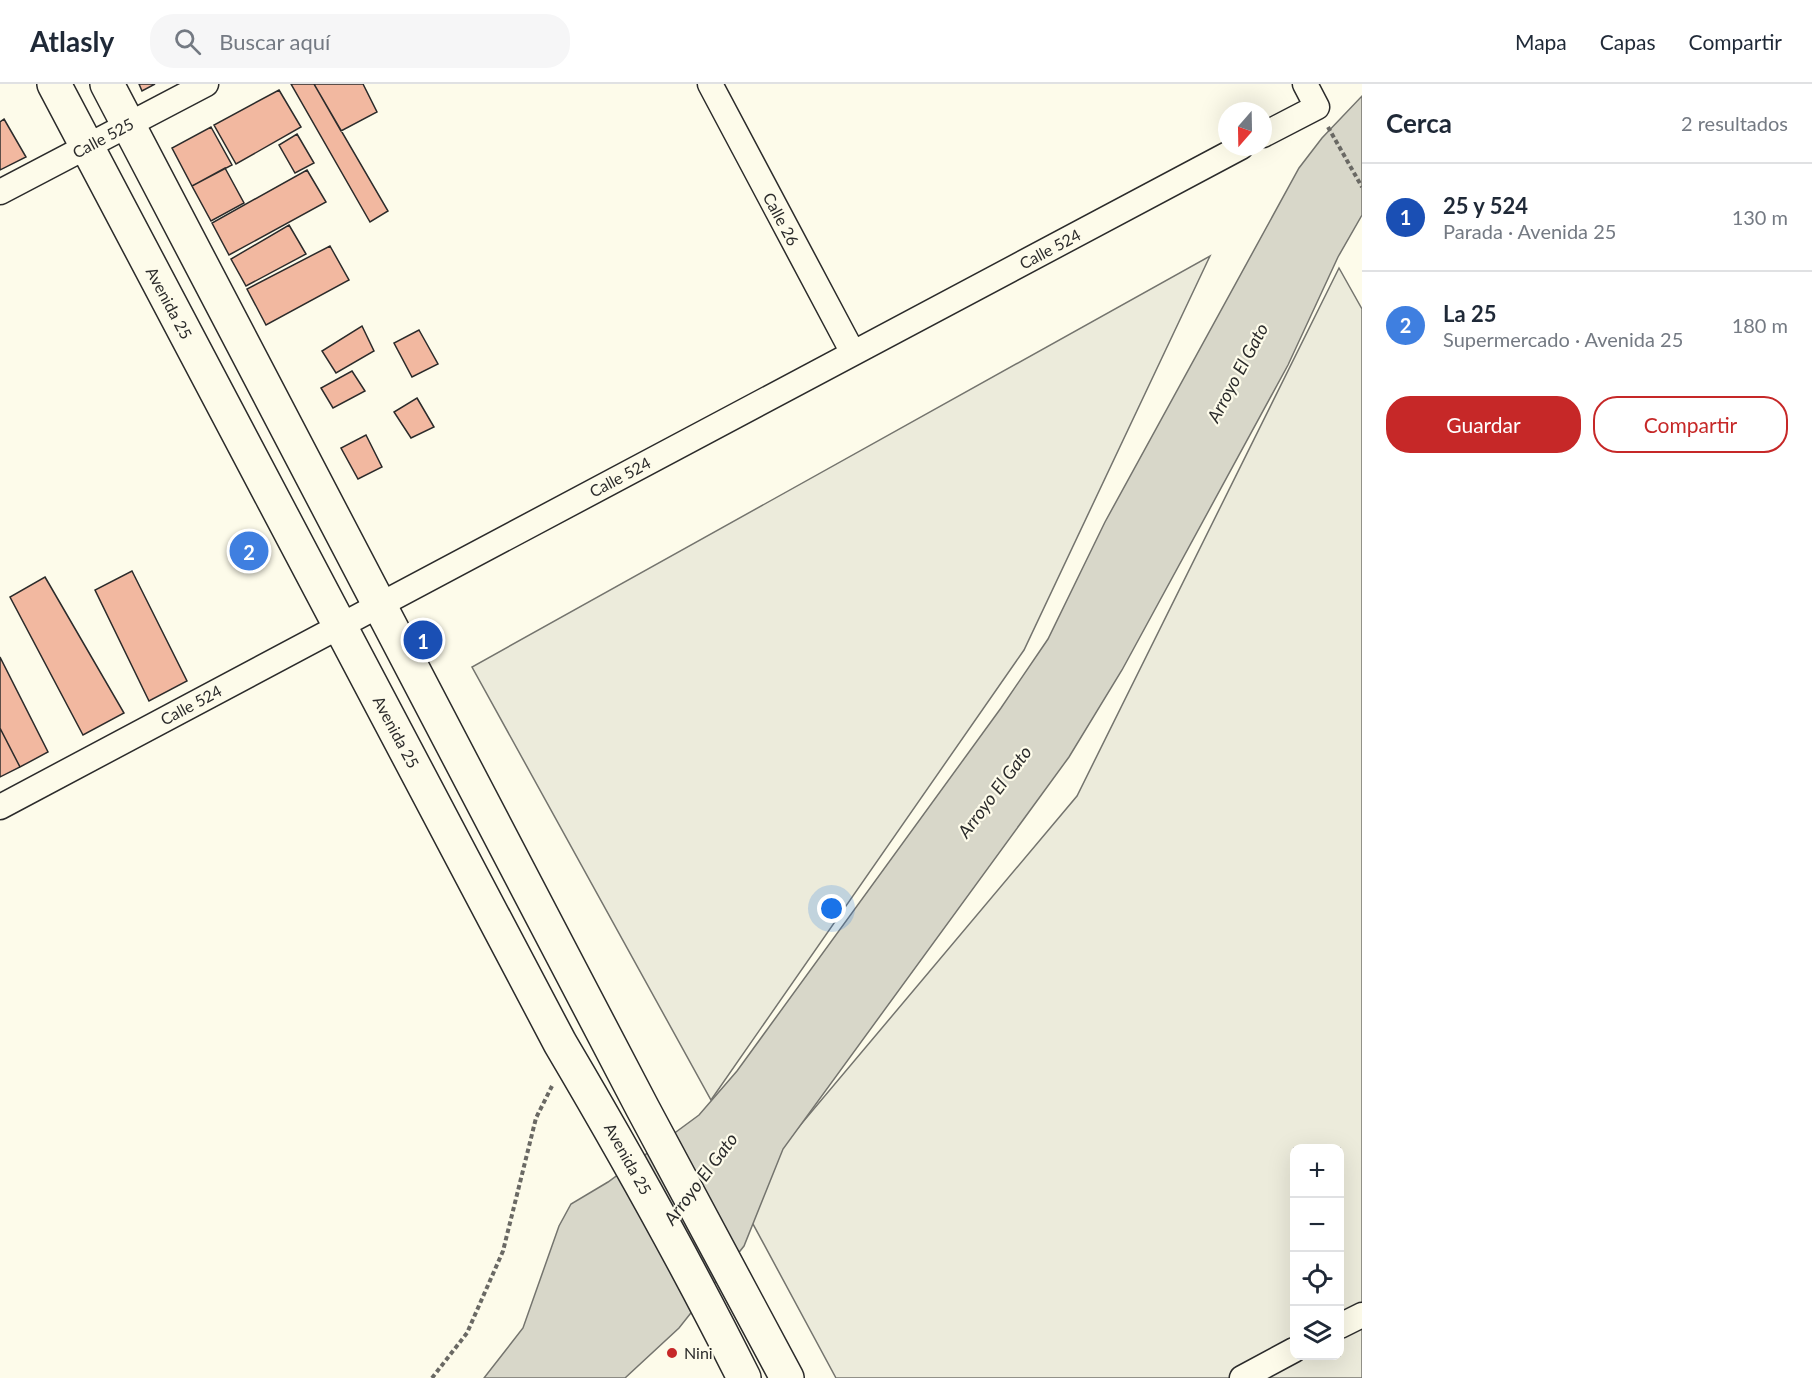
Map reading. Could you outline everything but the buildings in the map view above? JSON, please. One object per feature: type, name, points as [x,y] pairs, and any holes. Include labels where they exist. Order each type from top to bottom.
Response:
[{"type":"main road","name":"Avenida 25","points":[[54,84],[568,1057],[610,1125],[744,1378]]},
{"type":"main road","points":[[107,84],[643,1109],[787,1378]]},
{"type":"street","name":"Calle 525","points":[[0,192],[206,84]]},
{"type":"street","name":"Calle 26","points":[[710,84],[853,353]]},
{"type":"street","points":[[1272,132],[1320,113],[1305,84]]},
{"type":"street","name":"Calle 524","points":[[0,807],[1224,156]]},
{"type":"street","points":[[1344,1324],[1362,1315]]},
{"type":"street","points":[[1242,1378],[1290,1352]]},
{"type":"path","points":[[1320,113],[1362,186]]},
{"type":"path","points":[[432,1378],[467,1333],[488,1288],[503,1251],[536,1118],[568,1057]]},
{"type":"shaded area","points":[[1210,256],[1024,650],[711,1100],[472,667]]},
{"type":"shaded area","points":[[1339,268],[1362,309],[1362,1378],[836,1378],[739,1198],[1077,796]]},
{"type":"water","name":"Arroyo El Gato","points":[[1362,96],[1362,215],[1338,257],[1288,365],[1122,670],[1069,757],[783,1149],[744,1246],[679,1328],[625,1378],[484,1378],[523,1328],[559,1226],[571,1204],[608,1182],[699,1115],[737,1071],[1001,708],[1048,639],[1105,522],[1299,168],[1322,138]]},
{"type":"place","name":"La 25","points":[[249,551]]},
{"type":"place","name":"25 y 524","points":[[423,640]]},
{"type":"place","name":"Nini","points":[[672,1353]]}]
